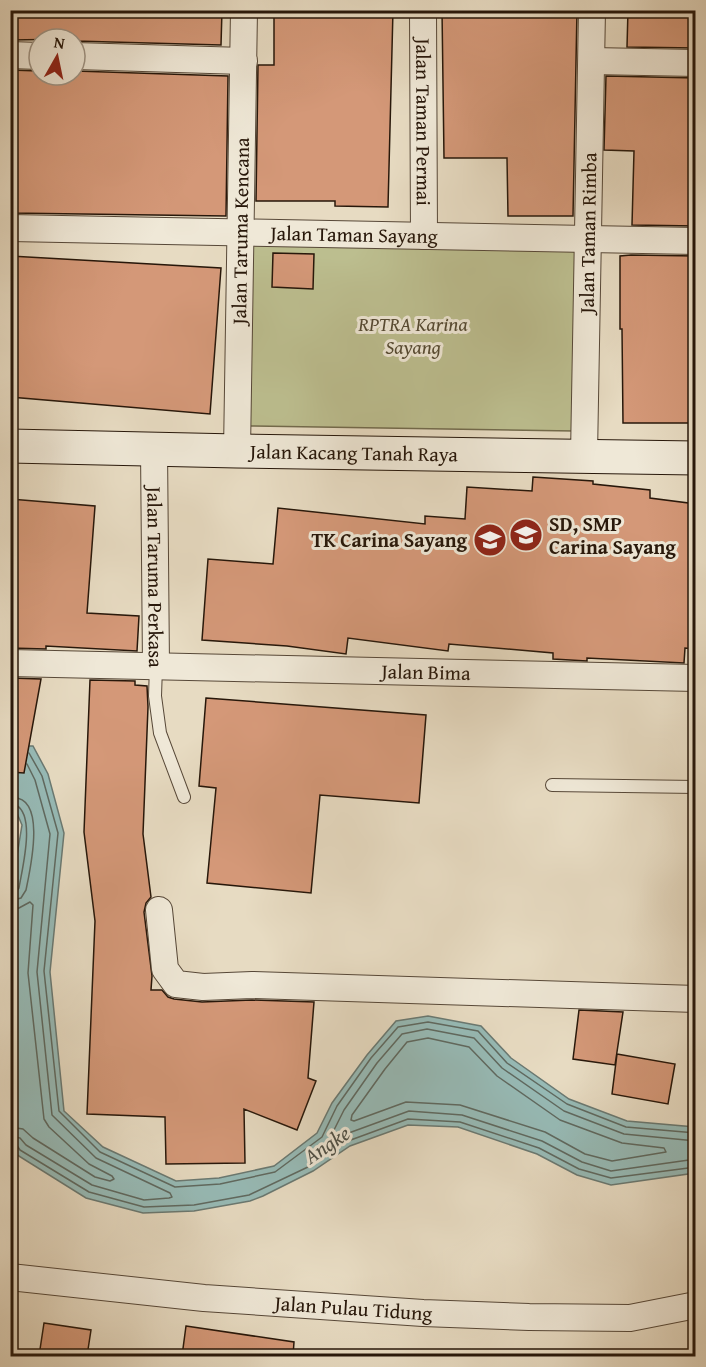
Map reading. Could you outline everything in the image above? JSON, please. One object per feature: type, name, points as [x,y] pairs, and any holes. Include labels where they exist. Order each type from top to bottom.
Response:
[{"type":"street","name":"Jalan Taruma Kencana","points":[[237,451],[244,10]]},
{"type":"street","name":"Jalan Taman Permai","points":[[423,10],[424,236]]},
{"type":"street","name":"Jalan Taman Rimba","points":[[584,455],[592,10]]},
{"type":"street","points":[[10,55],[27,56]]},
{"type":"street","points":[[87,56],[244,61]]},
{"type":"street","points":[[592,61],[696,63]]},
{"type":"street","name":"Jalan Taman Sayang","points":[[10,228],[696,241]]},
{"type":"street","name":"Jalan Kacang Tanah Raya","points":[[10,446],[696,458]]},
{"type":"street","name":"Jalan Taruma Perkasa","points":[[10,663],[156,666],[154,450]]},
{"type":"street","name":"Jalan Bima","points":[[156,666],[696,678]]},
{"type":"street","points":[[159,910],[165,969],[176,984],[203,987],[252,985],[696,999]]},
{"type":"street","name":"Jalan Pulau Tidung","points":[[10,1277],[216,1299],[423,1313],[630,1318],[696,1305]]},
{"type":"lane","points":[[156,666],[155,696],[160,734],[184,797]]},
{"type":"lane","points":[[552,785],[696,787]]},
{"type":"green space","name":"RPTRA Karina Sayang","points":[[251,241],[577,245],[574,431],[249,426]]},
{"type":"water","name":"Angke","points":[[11,746],[33,746],[48,774],[64,833],[50,972],[64,1111],[103,1147],[176,1181],[219,1178],[274,1166],[317,1133],[332,1103],[367,1055],[396,1021],[428,1016],[481,1026],[511,1058],[569,1099],[627,1121],[695,1127],[695,1173],[611,1185],[577,1175],[537,1154],[458,1127],[408,1125],[350,1146],[313,1171],[250,1201],[194,1211],[143,1213],[86,1198],[14,1153],[11,1139],[10,898],[22,825],[16,811],[11,813]]},
{"type":"building","points":[[10,10],[222,10],[221,45],[87,41],[87,27],[27,27],[27,40],[10,40]]},
{"type":"building","points":[[274,10],[393,10],[388,207],[335,206],[335,201],[256,201],[258,65],[274,65]]},
{"type":"building","points":[[442,10],[577,10],[573,216],[508,216],[507,158],[444,158]]},
{"type":"building","points":[[628,10],[696,10],[696,48],[627,47]]},
{"type":"building","points":[[10,70],[27,71],[27,87],[87,87],[87,71],[228,76],[226,216],[10,213]]},
{"type":"building","points":[[606,76],[696,78],[696,226],[632,225],[634,151],[604,150]]},
{"type":"building","points":[[273,253],[314,254],[313,289],[272,287]]},
{"type":"building","points":[[10,256],[221,268],[210,414],[10,397]]},
{"type":"building","points":[[620,256],[696,256],[696,423],[623,423]]},
{"type":"building","points":[[533,477],[593,481],[593,484],[650,490],[650,498],[696,504],[696,649],[685,648],[684,663],[587,658],[587,661],[553,659],[553,653],[449,644],[448,651],[348,638],[346,654],[287,646],[202,640],[208,559],[273,564],[278,508],[425,524],[425,516],[465,519],[467,487],[532,491]]},
{"type":"building","points":[[10,499],[95,506],[87,613],[139,616],[137,651],[46,646],[46,649],[10,648]]},
{"type":"building","points":[[10,678],[41,679],[24,773],[10,772]]},
{"type":"building","points":[[90,680],[135,681],[135,685],[147,686],[143,834],[151,897],[146,903],[144,912],[152,976],[151,990],[162,990],[168,997],[174,999],[202,1002],[252,1000],[314,1002],[308,1078],[316,1081],[297,1130],[244,1109],[245,1163],[166,1164],[165,1117],[87,1114],[95,921],[84,832]]},
{"type":"building","points":[[206,698],[426,715],[419,803],[320,795],[311,893],[207,883],[216,788],[199,786]]},
{"type":"building","points":[[579,1010],[623,1012],[615,1065],[573,1059]]},
{"type":"building","points":[[617,1054],[675,1064],[668,1104],[612,1094]]},
{"type":"building","points":[[44,1323],[91,1330],[87,1356],[39,1356]]},
{"type":"building","points":[[186,1326],[294,1342],[293,1356],[182,1356]]},
{"type":"place","name":"SD, SMP Carina Sayang","points":[[526,535]]},
{"type":"place","name":"TK Carina Sayang","points":[[490,540]]}]
